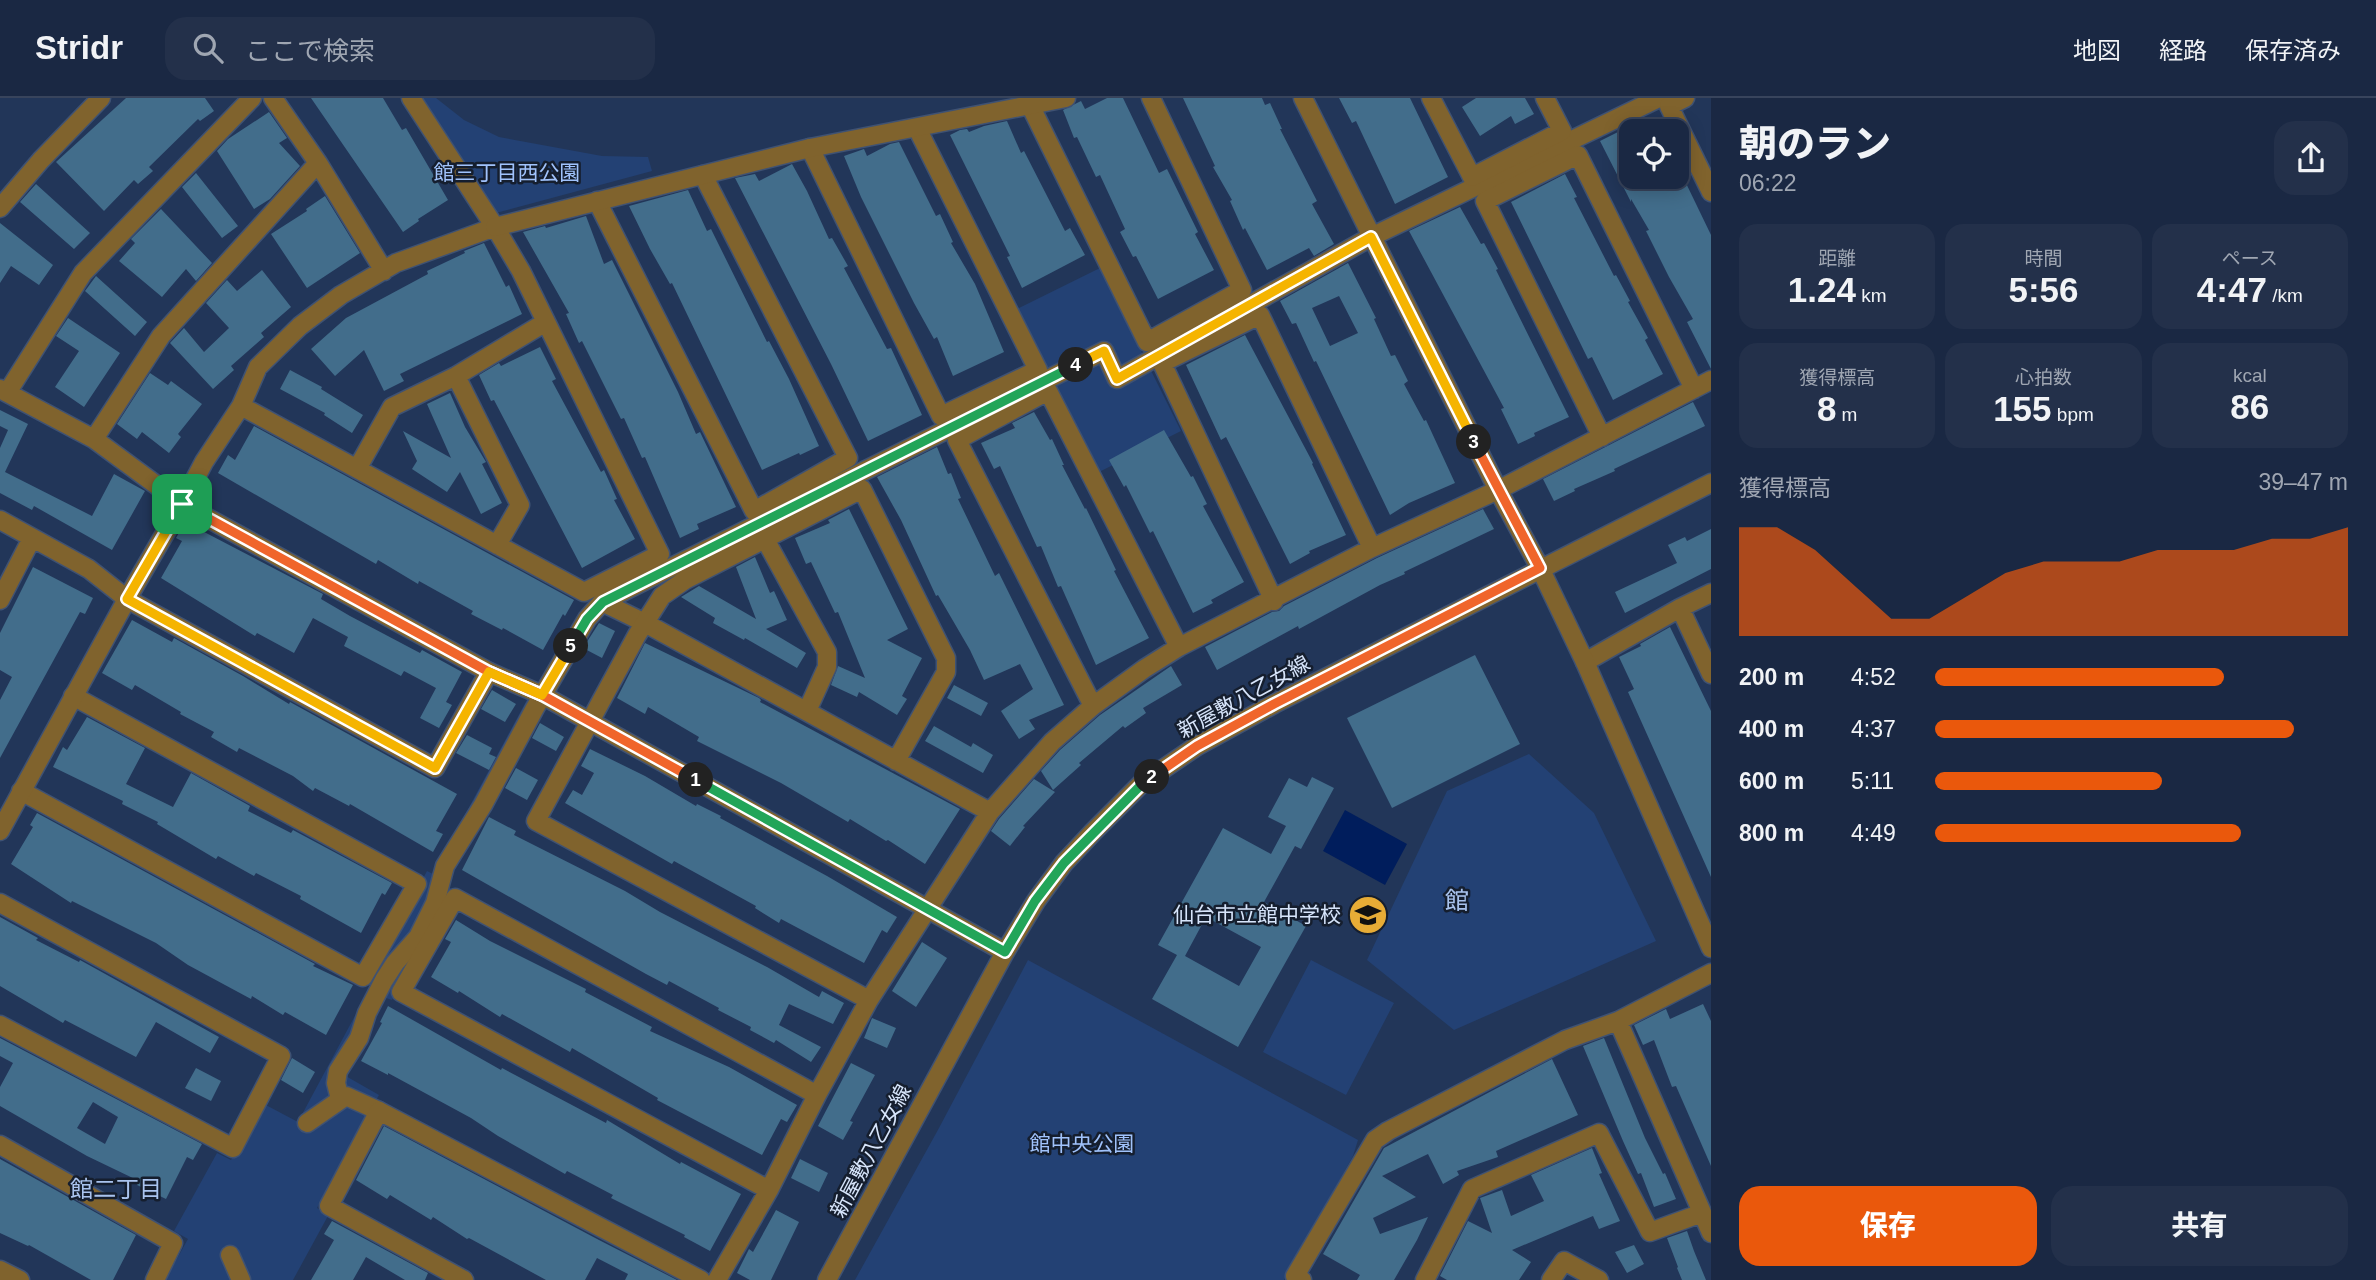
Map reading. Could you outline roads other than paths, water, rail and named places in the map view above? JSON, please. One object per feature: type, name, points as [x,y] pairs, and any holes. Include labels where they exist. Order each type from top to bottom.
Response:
[{"type":"street","points":[[0,208],[41,160],[101,98]]},
{"type":"street","points":[[252,98],[83,273],[3,391],[94,439],[182,504],[489,672],[542,695],[1005,952]]},
{"type":"street","points":[[273,98],[318,163],[384,271]]},
{"type":"street","points":[[241,406],[584,592],[660,554],[546,322],[495,227],[411,98]]},
{"type":"street","points":[[0,831],[204,463],[241,406],[258,367],[285,340],[341,295],[396,263],[495,227],[810,148],[1066,98]]},
{"type":"street","points":[[1030,105],[1147,342],[1242,290],[1151,98]]},
{"type":"street","points":[[1303,98],[1498,490],[1540,568],[1585,662],[1711,948]]},
{"type":"street","points":[[1431,98],[1472,177],[1562,131],[1545,98]]},
{"type":"street","points":[[340,1099],[336,1083],[338,1071],[359,1038],[367,1013],[384,980],[395,962],[418,937],[435,903],[445,866],[483,805],[542,695],[587,619],[603,602],[1104,351],[1117,379],[1371,237],[1659,98]]},
{"type":"street","points":[[1685,98],[1669,106],[1711,192]]},
{"type":"street","points":[[810,148],[941,416],[1038,370],[917,128]]},
{"type":"street","points":[[1602,437],[1485,201],[1578,155],[1694,389]]},
{"type":"street","points":[[94,439],[161,336],[318,163]]},
{"type":"street","points":[[597,201],[754,511],[848,458],[703,175]]},
{"type":"street","points":[[1274,601],[1161,363],[1260,315],[1372,548]]},
{"type":"street","points":[[357,469],[392,407],[456,376],[546,322]]},
{"type":"street","points":[[456,376],[520,505],[498,545]]},
{"type":"street","points":[[717,1280],[769,1190],[869,1000],[990,812],[1052,742],[1093,706],[1179,647],[1274,601],[1372,548],[1498,490],[1711,380]]},
{"type":"street","points":[[1093,706],[957,440],[1048,391],[1179,647]]},
{"type":"street","name":"新屋敷八乙女線","points":[[827,1280],[1035,901],[1064,863],[1141,785],[1197,746],[1274,704],[1711,483]]},
{"type":"street","points":[[869,1000],[536,821],[637,635],[662,596],[685,580],[862,489],[946,658],[946,672],[897,761]]},
{"type":"street","points":[[0,520],[89,569],[127,599],[435,768],[489,672]]},
{"type":"street","points":[[0,600],[32,538]]},
{"type":"street","points":[[765,539],[827,652],[827,667],[807,711]]},
{"type":"street","points":[[1585,662],[1711,593]]},
{"type":"street","points":[[603,602],[990,812]]},
{"type":"street","points":[[1680,608],[1711,674]]},
{"type":"street","points":[[21,791],[363,977],[417,884],[73,696]]},
{"type":"street","points":[[769,1190],[401,992],[455,898],[817,1095]]},
{"type":"street","points":[[0,904],[281,1056],[233,1148],[0,1024]]},
{"type":"street","points":[[1302,1280],[1295,1276],[1375,1140],[1565,1040],[1618,1021],[1711,973]]},
{"type":"street","points":[[1618,1021],[1711,1233]]},
{"type":"street","points":[[307,1123],[346,1096],[701,1280]]},
{"type":"street","points":[[379,1111],[329,1206],[464,1280]]},
{"type":"street","points":[[1425,1280],[1472,1189],[1599,1133],[1650,1232],[1702,1213]]},
{"type":"street","points":[[0,1145],[173,1244],[155,1280]]},
{"type":"street","points":[[229,1255],[241,1280]]},
{"type":"street","points":[[1551,1280],[1564,1261],[1600,1280]]},
{"type":"street","points":[[0,1270],[20,1280]]},
{"type":"place","name":"仙台市立館中学校","points":[[1368,915]]},
{"type":"district","name":"館","points":[[1457,901]]},
{"type":"district","name":"館二丁目","points":[[116,1189]]},
{"type":"park label","name":"館三丁目西公園","points":[[507,173]]},
{"type":"park label","name":"館中央公園","points":[[1082,1144]]}]
